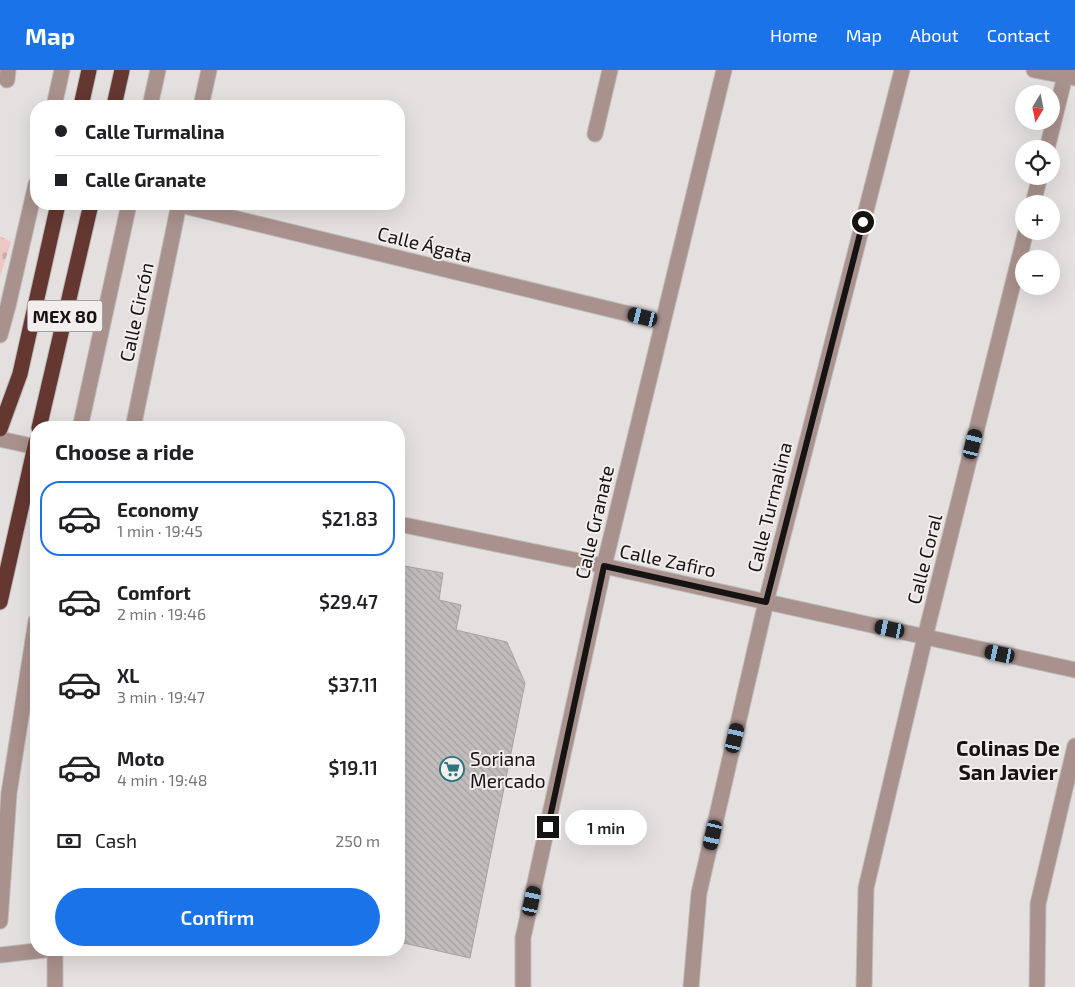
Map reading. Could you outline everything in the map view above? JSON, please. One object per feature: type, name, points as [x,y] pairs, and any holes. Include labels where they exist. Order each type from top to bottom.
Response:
[{"type":"highway","points":[[82,100],[89,70]]},
{"type":"highway","points":[[115,100],[122,70]]},
{"type":"highway","name":"MEX 80","points":[[0,429],[20,374],[57,210]]},
{"type":"highway","name":"MEX 80","points":[[41,421],[90,210]]},
{"type":"highway","points":[[0,602],[30,471]]},
{"type":"street","points":[[55,100],[62,70]]},
{"type":"street","points":[[151,100],[158,70]]},
{"type":"street","points":[[202,100],[209,70]]},
{"type":"street","points":[[594,134],[610,70]]},
{"type":"street","name":"Calle Granate","points":[[523,987],[523,938],[604,566],[724,70]]},
{"type":"street","name":"Calle Turmalina","points":[[691,987],[699,893],[766,602],[902,70]]},
{"type":"street","points":[[1034,70],[1068,75],[1050,140]]},
{"type":"street","points":[[0,324],[30,207]]},
{"type":"street","name":"MEX 80","points":[[82,421],[128,210]]},
{"type":"street","name":"Calle Circón","points":[[134,421],[177,210]]},
{"type":"street","name":"Calle Ágata","points":[[203,210],[662,322]]},
{"type":"street","name":"Calle Coral","points":[[864,987],[866,888],[925,637],[1024,240]]},
{"type":"street","points":[[0,335],[4,307]]},
{"type":"street","points":[[0,439],[30,444]]},
{"type":"street","name":"Calle Zafiro","points":[[405,525],[604,566],[1075,670]]},
{"type":"street","points":[[0,921],[10,793],[30,661]]},
{"type":"street","points":[[1037,987],[1038,904],[1075,746]]},
{"type":"street","points":[[0,955],[30,952]]},
{"type":"street","points":[[55,956],[55,987]]},
{"type":"green space","points":[[0,236],[11,242],[0,277]]},
{"type":"building","points":[[405,566],[443,573],[439,600],[461,605],[456,630],[507,642],[525,683],[470,958],[405,943]]},
{"type":"place","name":"Soriana Mercado","points":[[452,769]]},
{"type":"district","name":"Colinas De San Javier","points":[[1008,759]]},
{"type":"route","points":[[548,827],[604,566],[766,602],[863,222]]}]
